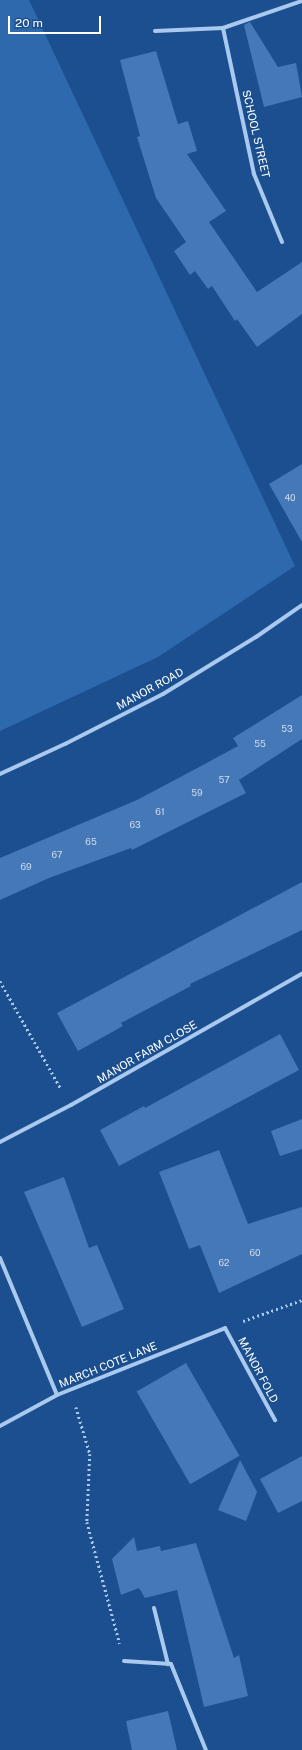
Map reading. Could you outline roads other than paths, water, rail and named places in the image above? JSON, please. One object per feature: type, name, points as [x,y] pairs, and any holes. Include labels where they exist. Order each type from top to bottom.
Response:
[{"type":"street","points":[[156,31],[223,28],[302,0]]},
{"type":"street","name":"SCHOOL STREET","points":[[223,28],[254,174],[282,242]]},
{"type":"street","name":"MANOR ROAD","points":[[0,774],[65,744],[163,694],[256,637],[302,605]]},
{"type":"street","name":"MANOR FARM CLOSE","points":[[0,1142],[71,1105],[302,974]]},
{"type":"street","points":[[0,1258],[57,1395]]},
{"type":"street","name":"MARCH COTE LANE","points":[[0,1426],[57,1395],[225,1328]]},
{"type":"street","name":"MANOR FOLD","points":[[225,1328],[274,1420]]},
{"type":"street","points":[[154,1608],[168,1664]]},
{"type":"street","points":[[124,1661],[171,1664],[206,1750]]}]
